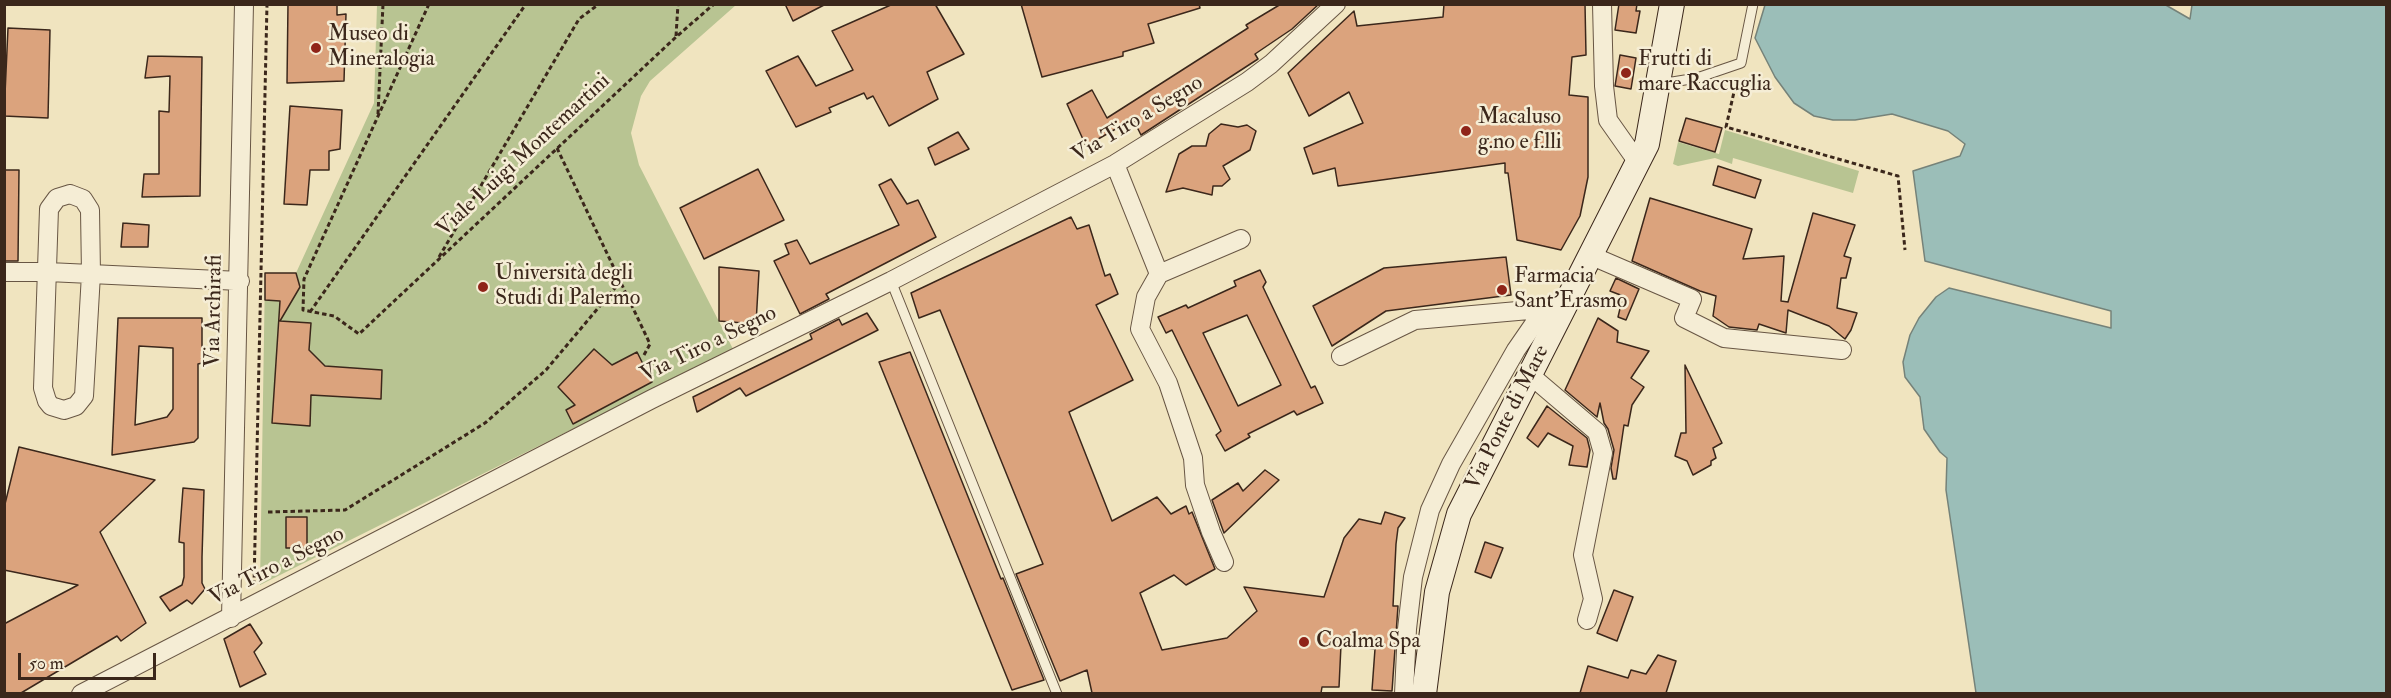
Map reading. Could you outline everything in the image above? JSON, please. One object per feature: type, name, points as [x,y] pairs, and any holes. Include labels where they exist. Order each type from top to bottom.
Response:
[{"type":"main road","name":"Via Ponte di Mare","points":[[1417,692],[1437,592],[1459,514],[1530,375],[1555,307],[1592,256],[1647,144],[1672,4]]},
{"type":"street","name":"Via Archirafi","points":[[231,618],[240,281],[244,4]]},
{"type":"street","name":"Via Tiro a Segno","points":[[81,693],[231,618],[652,399],[891,281],[1115,164],[1247,82],[1271,64],[1336,4]]},
{"type":"street","points":[[1602,4],[1604,86],[1608,120],[1639,164]]},
{"type":"street","points":[[1115,164],[1159,274]]},
{"type":"street","points":[[70,194],[83,199],[90,210],[91,274],[84,396],[76,406],[64,410],[51,406],[44,395],[48,272],[49,209],[57,198],[70,194]]},
{"type":"street","points":[[1224,562],[1195,485],[1193,458],[1168,383],[1140,329],[1146,297],[1159,274],[1241,240]]},
{"type":"street","points":[[1592,256],[1692,299],[1684,318],[1724,338],[1842,350]]},
{"type":"street","points":[[4,272],[240,281]]},
{"type":"street","points":[[1341,356],[1415,320],[1555,307]]},
{"type":"street","points":[[1417,692],[1407,629],[1413,577],[1430,510],[1456,453],[1516,350],[1555,307]]},
{"type":"street","points":[[1530,375],[1597,432],[1603,453],[1583,555],[1593,599],[1587,620]]},
{"type":"lane","points":[[1658,84],[1697,78],[1740,63],[1753,4]]},
{"type":"lane","points":[[891,281],[1057,693]]},
{"type":"path","points":[[254,606],[267,4]]},
{"type":"path","points":[[378,116],[383,4]]},
{"type":"path","points":[[429,4],[304,279],[303,310],[310,312],[526,4]]},
{"type":"path","points":[[437,260],[579,19],[599,4]]},
{"type":"path","points":[[676,37],[678,4]]},
{"type":"path","name":"Viale Luigi Montemartini","points":[[310,312],[334,316],[359,334],[714,4]]},
{"type":"path","points":[[1740,63],[1726,127],[1898,176],[1905,250]]},
{"type":"path","points":[[557,148],[650,344],[644,355]]},
{"type":"path","points":[[268,512],[345,510],[485,423],[546,370],[620,282]]},
{"type":"green space","name":"Università degli Studi di Palermo","points":[[377,5],[736,5],[650,81],[641,96],[631,133],[639,165],[733,349],[260,585],[265,273],[296,273],[374,103]]},
{"type":"green space","points":[[1725,130],[1859,171],[1853,193],[1733,158],[1732,164],[1715,158],[1678,166],[1673,164],[1678,142],[1719,154]]},
{"type":"water","points":[[2164,4],[2190,19],[2192,5],[2386,5],[2386,693],[1976,693],[1946,490],[1947,458],[1924,429],[1920,397],[1905,377],[1903,362],[1910,335],[1919,318],[1936,297],[1949,288],[2111,328],[2111,311],[1925,261],[1913,171],[1960,156],[1965,144],[1948,131],[1892,114],[1855,120],[1833,120],[1814,116],[1794,103],[1775,77],[1755,38],[1765,5]]},
{"type":"building","name":"Museo di Mineralogia","points":[[288,4],[337,4],[337,15],[346,14],[344,81],[287,83]]},
{"type":"building","points":[[785,4],[826,4],[793,21]]},
{"type":"building","points":[[893,4],[935,4],[964,54],[927,72],[938,99],[889,126],[873,96],[867,99],[864,93],[829,108],[831,112],[796,127],[766,71],[798,56],[816,86],[853,70],[832,31]]},
{"type":"building","points":[[1021,4],[1199,4],[1200,8],[1148,24],[1154,43],[1123,52],[1123,56],[1042,77]]},
{"type":"building","points":[[1281,4],[1319,4],[1292,29],[1255,54],[1258,59],[1141,135],[1133,119],[1086,146],[1067,104],[1092,90],[1107,118],[1248,28],[1246,25]]},
{"type":"building","name":"Macaluso g.no e f.lli","points":[[1444,4],[1585,4],[1586,55],[1572,57],[1569,95],[1588,97],[1588,177],[1580,216],[1561,250],[1517,240],[1505,163],[1338,186],[1335,168],[1313,174],[1304,148],[1363,123],[1349,92],[1309,116],[1288,73],[1354,11],[1357,26],[1443,17]]},
{"type":"building","points":[[1619,4],[1637,4],[1636,11],[1640,11],[1636,33],[1615,30]]},
{"type":"building","points":[[8,28],[50,30],[48,118],[4,116]]},
{"type":"building","points":[[1620,55],[1636,58],[1631,89],[1615,86]]},
{"type":"building","points":[[148,56],[202,57],[200,196],[142,197],[144,174],[159,174],[159,111],[169,112],[170,76],[145,78]]},
{"type":"building","points":[[290,106],[342,110],[340,149],[329,151],[329,170],[310,170],[307,205],[284,204]]},
{"type":"building","points":[[1686,118],[1722,128],[1715,152],[1679,141]]},
{"type":"building","points":[[1221,124],[1238,127],[1247,125],[1256,131],[1250,150],[1223,166],[1230,179],[1222,186],[1213,186],[1212,195],[1183,188],[1166,192],[1179,154],[1192,146],[1206,146],[1209,134]]},
{"type":"building","points":[[958,132],[969,149],[935,165],[928,148]]},
{"type":"building","points":[[1718,166],[1761,180],[1755,198],[1713,185]]},
{"type":"building","points":[[758,169],[784,220],[704,259],[680,208]]},
{"type":"building","points":[[4,170],[19,170],[18,261],[4,261]]},
{"type":"building","points":[[891,179],[907,204],[918,200],[936,237],[826,294],[829,299],[800,314],[774,261],[789,254],[785,244],[797,240],[810,264],[899,225],[879,185]]},
{"type":"building","points":[[1650,198],[1752,229],[1743,259],[1784,256],[1781,301],[1788,302],[1813,213],[1855,225],[1844,256],[1851,258],[1846,278],[1841,278],[1837,308],[1857,313],[1845,339],[1829,326],[1788,310],[1786,333],[1759,324],[1757,330],[1729,327],[1713,316],[1716,296],[1632,261]]},
{"type":"building","points":[[1071,217],[1077,229],[1089,225],[1105,276],[1110,274],[1118,294],[1096,305],[1133,380],[1069,412],[1112,521],[1157,497],[1171,514],[1186,506],[1189,514],[1192,512],[1215,569],[1186,585],[1174,575],[1140,593],[1162,650],[1227,638],[1257,611],[1244,587],[1324,597],[1344,538],[1359,519],[1381,524],[1385,512],[1405,518],[1398,528],[1396,544],[1393,606],[1398,606],[1392,691],[1372,690],[1375,649],[1341,645],[1339,687],[1322,687],[1321,693],[1092,693],[1087,670],[1060,681],[1016,574],[1043,564],[940,310],[919,318],[911,293]]},
{"type":"building","points":[[123,223],[149,225],[148,247],[121,247]]},
{"type":"building","points":[[1506,257],[1511,295],[1386,311],[1332,346],[1313,306],[1384,268]]},
{"type":"building","points":[[719,267],[759,271],[756,324],[719,321]]},
{"type":"building","points":[[1260,270],[1266,282],[1263,287],[1311,388],[1315,386],[1323,403],[1297,415],[1294,411],[1248,434],[1250,437],[1225,451],[1216,435],[1221,431],[1172,330],[1166,333],[1158,317],[1186,305],[1188,308],[1236,286],[1234,281]],"holes":[[[1247,315],[1281,385],[1238,406],[1203,333]]]},
{"type":"building","points":[[265,273],[296,273],[300,287],[280,321],[311,323],[309,350],[325,366],[382,370],[381,399],[311,395],[310,426],[272,423],[280,301],[265,300]]},
{"type":"building","points":[[1616,278],[1639,289],[1626,320],[1618,317],[1623,296],[1610,291]]},
{"type":"building","points":[[867,313],[878,330],[746,396],[740,388],[697,412],[693,397],[812,339],[810,334],[839,319],[842,325]]},
{"type":"building","points":[[118,318],[202,318],[202,363],[198,364],[198,438],[194,442],[112,455]],"holes":[[[139,346],[173,348],[173,409],[167,417],[135,425]]]},
{"type":"building","points":[[1598,318],[1618,331],[1617,342],[1649,351],[1631,378],[1644,387],[1632,405],[1628,426],[1624,425],[1616,479],[1613,479],[1611,468],[1614,450],[1604,423],[1600,403],[1597,417],[1565,390]]},
{"type":"building","points":[[594,349],[612,365],[637,352],[652,382],[573,424],[566,410],[575,405],[558,387]]},
{"type":"building","points":[[910,352],[1044,680],[1012,690],[879,362]]},
{"type":"building","points":[[1685,365],[1722,443],[1713,448],[1716,458],[1711,461],[1711,465],[1693,475],[1687,461],[1675,456],[1681,433],[1686,433]]},
{"type":"building","points":[[1547,406],[1587,438],[1590,450],[1587,467],[1569,465],[1573,446],[1548,433],[1538,447],[1527,438]]},
{"type":"building","points":[[19,447],[155,480],[100,532],[146,623],[121,641],[117,636],[21,693],[4,693],[4,624],[78,585],[4,570],[4,508]]},
{"type":"building","points":[[1265,470],[1279,480],[1224,533],[1212,500],[1238,483],[1243,491]]},
{"type":"building","points":[[183,488],[204,490],[202,583],[205,589],[192,604],[187,600],[170,611],[160,597],[182,585],[184,577],[184,543],[179,542]]},
{"type":"building","points":[[286,517],[307,517],[307,548],[286,548]]},
{"type":"building","points":[[1485,542],[1503,548],[1491,578],[1475,572]]},
{"type":"building","points":[[1614,590],[1633,597],[1617,641],[1597,633]]},
{"type":"building","points":[[250,624],[262,643],[254,652],[266,674],[240,687],[224,639]]},
{"type":"building","points":[[1658,655],[1676,661],[1666,693],[1580,693],[1588,666],[1628,678],[1631,670],[1646,674]]},
{"type":"place","name":"Museo di Mineralogia","points":[[316,48]]},
{"type":"place","name":"Frutti di mare Raccuglia","points":[[1626,73]]},
{"type":"place","name":"Macaluso g.no e f.lli","points":[[1466,131]]},
{"type":"place","name":"Università degli Studi di Palermo","points":[[483,287]]},
{"type":"place","name":"Farmacia Sant'Erasmo","points":[[1502,290]]},
{"type":"place","name":"Coalma Spa","points":[[1304,642]]}]
